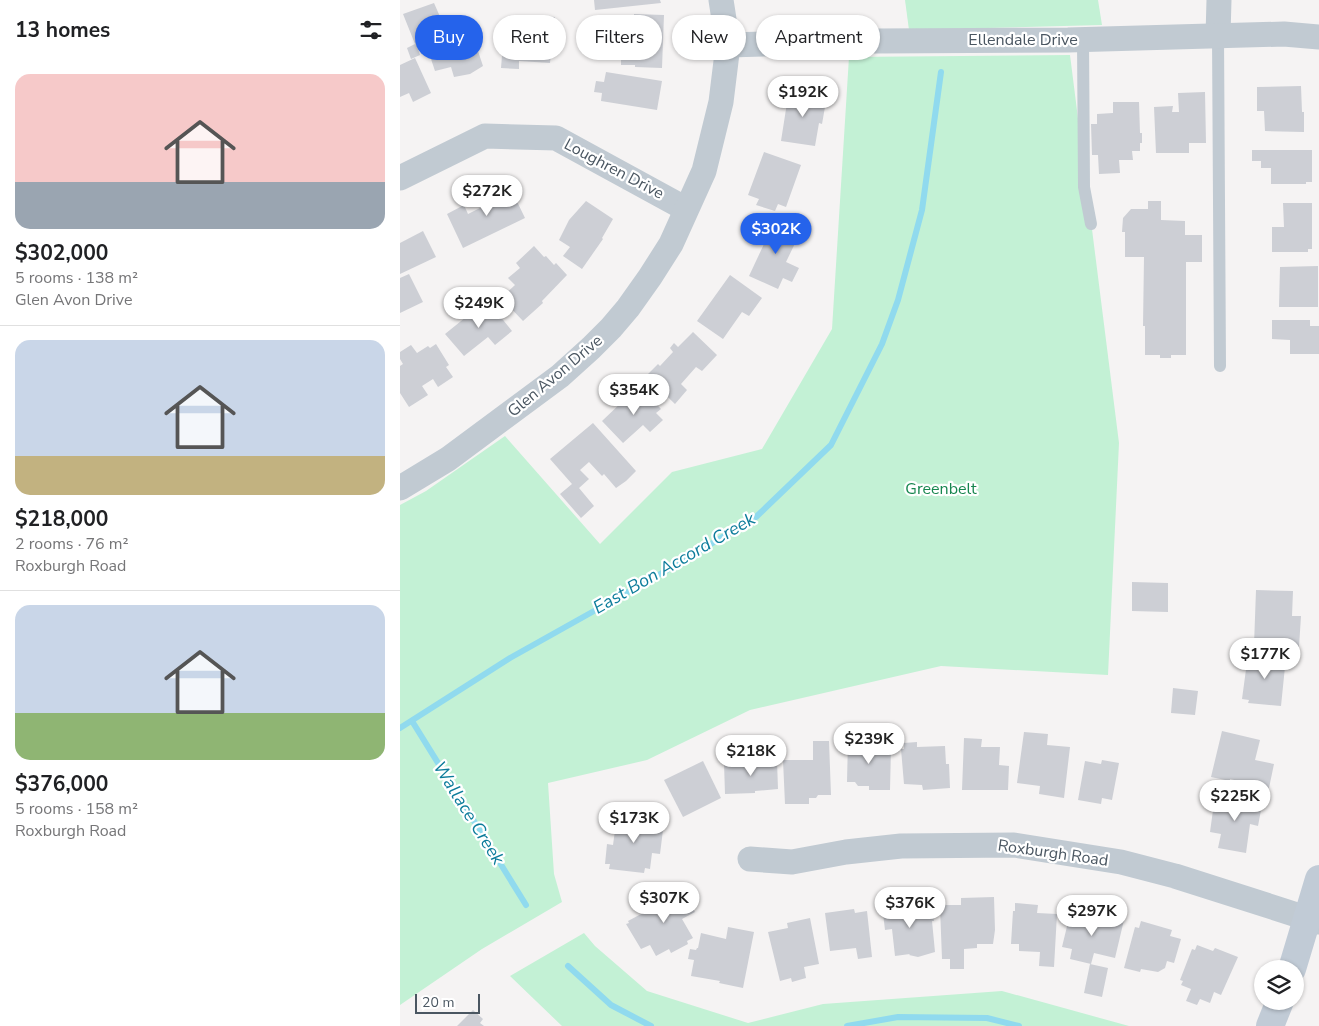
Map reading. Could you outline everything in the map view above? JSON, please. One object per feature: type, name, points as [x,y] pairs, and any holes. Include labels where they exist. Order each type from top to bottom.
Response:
[{"type":"street","name":"Glen Avon Drive","points":[[722,0],[724,15]]},
{"type":"street","points":[[1218,36],[1219,0]]},
{"type":"street","name":"Ellendale Drive","points":[[746,45],[1284,34],[1319,36]]},
{"type":"street","name":"Glen Avon Drive","points":[[400,488],[448,459],[560,376],[591,348],[628,308],[671,244],[704,171],[721,102],[726,60]]},
{"type":"street","name":"Loughren Drive","points":[[400,178],[485,136],[556,138],[686,208]]},
{"type":"street","name":"Roxburgh Road","points":[[750,859],[792,862],[846,852],[901,846],[1014,844],[1121,862],[1175,876],[1313,920]]},
{"type":"street","points":[[1296,960],[1313,920],[1319,879]]},
{"type":"street","points":[[1270,1026],[1276,1010]]},
{"type":"lane","points":[[1218,36],[1220,366]]},
{"type":"lane","points":[[1083,39],[1084,188],[1090,224]]},
{"type":"green space","points":[[905,0],[1098,0],[1102,25],[909,30]]},
{"type":"green space","name":"Greenbelt","points":[[1070,55],[1119,443],[1108,675],[941,666],[750,710],[647,760],[548,783],[554,874],[562,902],[482,949],[400,1005],[400,505],[426,491],[505,436],[600,544],[672,472],[762,449],[832,329],[849,60],[880,60],[880,57]]},
{"type":"green space","points":[[584,933],[595,946],[647,991],[748,1023],[823,1004],[1002,991],[1129,1026],[562,1026],[510,976]]},
{"type":"building","points":[[594,0],[660,0],[661,3],[595,10]]},
{"type":"building","points":[[434,3],[439,15],[415,15],[415,44],[403,14]]},
{"type":"building","points":[[634,14],[664,15],[662,68],[621,65],[621,60],[662,60],[662,15]]},
{"type":"building","points":[[415,44],[415,57],[411,59],[407,48]]},
{"type":"building","points":[[415,58],[431,93],[413,102],[409,93],[400,97],[400,65]]},
{"type":"building","points":[[431,60],[481,60],[483,66],[470,74],[454,77],[451,67],[435,71]]},
{"type":"building","points":[[502,60],[550,60],[550,63],[519,61],[519,69],[501,68]]},
{"type":"building","points":[[606,72],[662,81],[657,110],[601,101],[602,93],[594,92],[596,81],[604,82]]},
{"type":"building","points":[[1301,86],[1304,132],[1265,131],[1264,111],[1257,111],[1257,87]]},
{"type":"building","points":[[789,90],[823,95],[821,106],[825,107],[822,124],[819,123],[815,146],[781,141]]},
{"type":"building","points":[[1205,92],[1206,143],[1189,143],[1189,153],[1156,153],[1154,107],[1173,106],[1172,112],[1179,112],[1178,93]]},
{"type":"building","points":[[1113,102],[1139,102],[1142,143],[1140,143],[1140,151],[1132,151],[1133,160],[1119,160],[1120,173],[1099,174],[1098,155],[1092,155],[1091,124],[1097,124],[1097,114],[1113,113]]},
{"type":"building","points":[[1252,150],[1312,150],[1312,182],[1306,182],[1306,184],[1271,184],[1271,168],[1261,168],[1261,161],[1252,161]]},
{"type":"building","points":[[764,152],[801,165],[786,207],[778,204],[775,211],[756,205],[759,199],[748,195]]},
{"type":"building","points":[[508,183],[525,218],[463,248],[447,214],[464,205],[468,214],[494,201],[490,192]]},
{"type":"building","points":[[586,201],[613,219],[603,239],[582,269],[563,256],[570,247],[559,240],[569,220]]},
{"type":"building","points":[[1148,201],[1161,201],[1161,220],[1185,221],[1185,235],[1202,235],[1202,262],[1186,262],[1186,355],[1171,355],[1171,358],[1160,358],[1160,355],[1145,355],[1145,326],[1143,326],[1144,257],[1125,257],[1125,232],[1122,232],[1123,218],[1131,209],[1148,209]]},
{"type":"building","points":[[1283,203],[1312,203],[1312,249],[1308,249],[1308,252],[1272,252],[1272,227],[1284,227]]},
{"type":"building","points":[[773,218],[801,231],[786,262],[799,268],[792,282],[783,278],[778,289],[749,276],[764,244],[761,243]]},
{"type":"building","points":[[423,231],[436,257],[400,274],[400,243]]},
{"type":"building","points":[[534,246],[554,265],[556,263],[567,275],[542,301],[543,303],[523,321],[501,298],[515,285],[508,278],[520,268],[516,263]]},
{"type":"building","points":[[1318,266],[1318,307],[1279,307],[1280,267]]},
{"type":"building","points":[[409,274],[423,302],[400,313],[400,278]]},
{"type":"building","points":[[730,275],[762,298],[749,316],[742,312],[723,339],[697,321]]},
{"type":"building","points":[[487,300],[512,331],[495,345],[488,337],[464,356],[445,334]]},
{"type":"building","points":[[1272,320],[1310,320],[1310,326],[1319,326],[1319,354],[1290,354],[1290,340],[1272,339]]},
{"type":"building","points":[[693,332],[717,355],[702,371],[696,367],[681,384],[687,390],[675,404],[646,376],[658,364],[660,366],[673,352],[670,348],[674,343],[678,347]]},
{"type":"building","points":[[436,344],[449,365],[446,367],[453,377],[438,387],[433,379],[422,386],[428,395],[409,407],[400,393],[400,366],[403,364],[400,359],[400,352],[411,345],[417,353],[428,346],[430,348]]},
{"type":"building","points":[[641,388],[661,409],[656,413],[663,420],[650,432],[643,425],[623,443],[602,421],[623,401],[625,403]]},
{"type":"building","points":[[593,423],[636,471],[616,488],[604,474],[602,476],[589,462],[580,470],[589,479],[579,488],[594,506],[581,518],[560,494],[572,484],[550,459]]},
{"type":"building","points":[[1132,582],[1168,583],[1168,612],[1132,611]]},
{"type":"building","points":[[1256,590],[1293,591],[1292,616],[1301,616],[1299,647],[1254,645]]},
{"type":"building","points":[[1254,653],[1286,657],[1281,706],[1248,703],[1249,700],[1242,699],[1247,662],[1253,663]]},
{"type":"building","points":[[1173,688],[1198,691],[1195,715],[1171,713]]},
{"type":"building","points":[[1222,731],[1260,740],[1255,760],[1274,764],[1269,788],[1230,779],[1230,781],[1211,777]]},
{"type":"building","points":[[1024,732],[1048,734],[1047,745],[1070,747],[1064,798],[1039,794],[1040,786],[1017,783]]},
{"type":"building","points":[[856,737],[868,737],[868,748],[891,748],[890,790],[869,790],[869,786],[858,786],[855,782],[847,782],[848,740],[856,740]]},
{"type":"building","points":[[964,738],[982,739],[981,747],[1000,747],[999,765],[1009,766],[1008,790],[962,790]]},
{"type":"building","points":[[813,741],[829,741],[831,795],[818,795],[816,798],[809,798],[809,804],[785,804],[783,760],[813,760]]},
{"type":"building","points":[[917,742],[917,747],[945,746],[946,764],[949,764],[950,788],[923,790],[922,785],[904,784],[901,749],[904,749],[904,743]]},
{"type":"building","points":[[777,760],[778,789],[755,791],[755,793],[725,794],[724,763]]},
{"type":"building","points":[[1102,760],[1119,763],[1112,800],[1102,798],[1101,804],[1078,800],[1085,761],[1101,764]]},
{"type":"building","points":[[703,761],[721,798],[683,817],[664,780]]},
{"type":"building","points":[[1229,793],[1256,797],[1254,809],[1261,810],[1258,826],[1250,824],[1246,853],[1218,848],[1221,834],[1210,832],[1214,803],[1227,805]]},
{"type":"building","points":[[617,816],[664,822],[660,854],[652,853],[650,869],[645,868],[644,873],[609,869],[610,864],[605,864],[607,844],[613,845]]},
{"type":"building","points":[[678,887],[682,892],[684,891],[695,912],[682,919],[693,938],[687,941],[688,944],[671,953],[669,949],[656,956],[650,945],[641,949],[626,924],[629,923],[628,921],[658,905],[656,901]]},
{"type":"building","points":[[994,897],[995,930],[993,944],[977,944],[977,948],[964,949],[964,969],[950,969],[950,959],[942,959],[940,907],[944,907],[944,905],[961,905],[961,898]]},
{"type":"building","points":[[907,902],[908,910],[932,907],[935,952],[918,957],[910,954],[895,956],[892,929],[885,930],[882,905]]},
{"type":"building","points":[[1015,903],[1038,905],[1037,913],[1057,914],[1054,967],[1039,966],[1040,952],[1019,951],[1019,944],[1011,944]]},
{"type":"building","points":[[854,909],[855,913],[867,911],[872,957],[858,959],[856,948],[830,951],[825,913]]},
{"type":"building","points":[[1074,913],[1100,919],[1101,915],[1124,920],[1115,958],[1094,953],[1091,964],[1070,959],[1072,949],[1062,947],[1069,918],[1073,919]]},
{"type":"building","points":[[810,918],[819,964],[804,967],[806,978],[792,982],[791,978],[780,981],[768,932],[788,928],[787,923]]},
{"type":"building","points":[[1141,921],[1172,930],[1170,936],[1181,939],[1174,963],[1167,961],[1165,968],[1158,972],[1141,969],[1140,972],[1124,968],[1135,927],[1139,928]]},
{"type":"building","points":[[728,927],[754,932],[743,988],[719,983],[720,981],[691,976],[694,960],[688,959],[690,949],[696,950],[698,948],[701,933],[726,939]]},
{"type":"building","points":[[1197,945],[1213,951],[1215,948],[1238,957],[1221,995],[1214,992],[1210,1003],[1200,999],[1197,1005],[1186,1001],[1191,989],[1181,985],[1183,981],[1180,980],[1192,949],[1195,950]]},
{"type":"building","points":[[1090,964],[1108,968],[1102,997],[1084,993]]},
{"type":"building","points":[[473,1010],[483,1019],[480,1023],[484,1026],[457,1026]]},
{"type":"waterway","name":"East Bon Accord Creek","points":[[400,728],[510,658],[669,569],[756,517],[831,445],[882,344],[898,300],[922,210],[941,72]]},
{"type":"waterway","name":"Wallace Creek","points":[[412,721],[526,905]]},
{"type":"waterway","name":"Wallace Creek","points":[[568,966],[611,1005],[651,1026]]},
{"type":"waterway","name":"Wallace Creek","points":[[847,1026],[898,1017],[987,1018],[1019,1026]]}]
